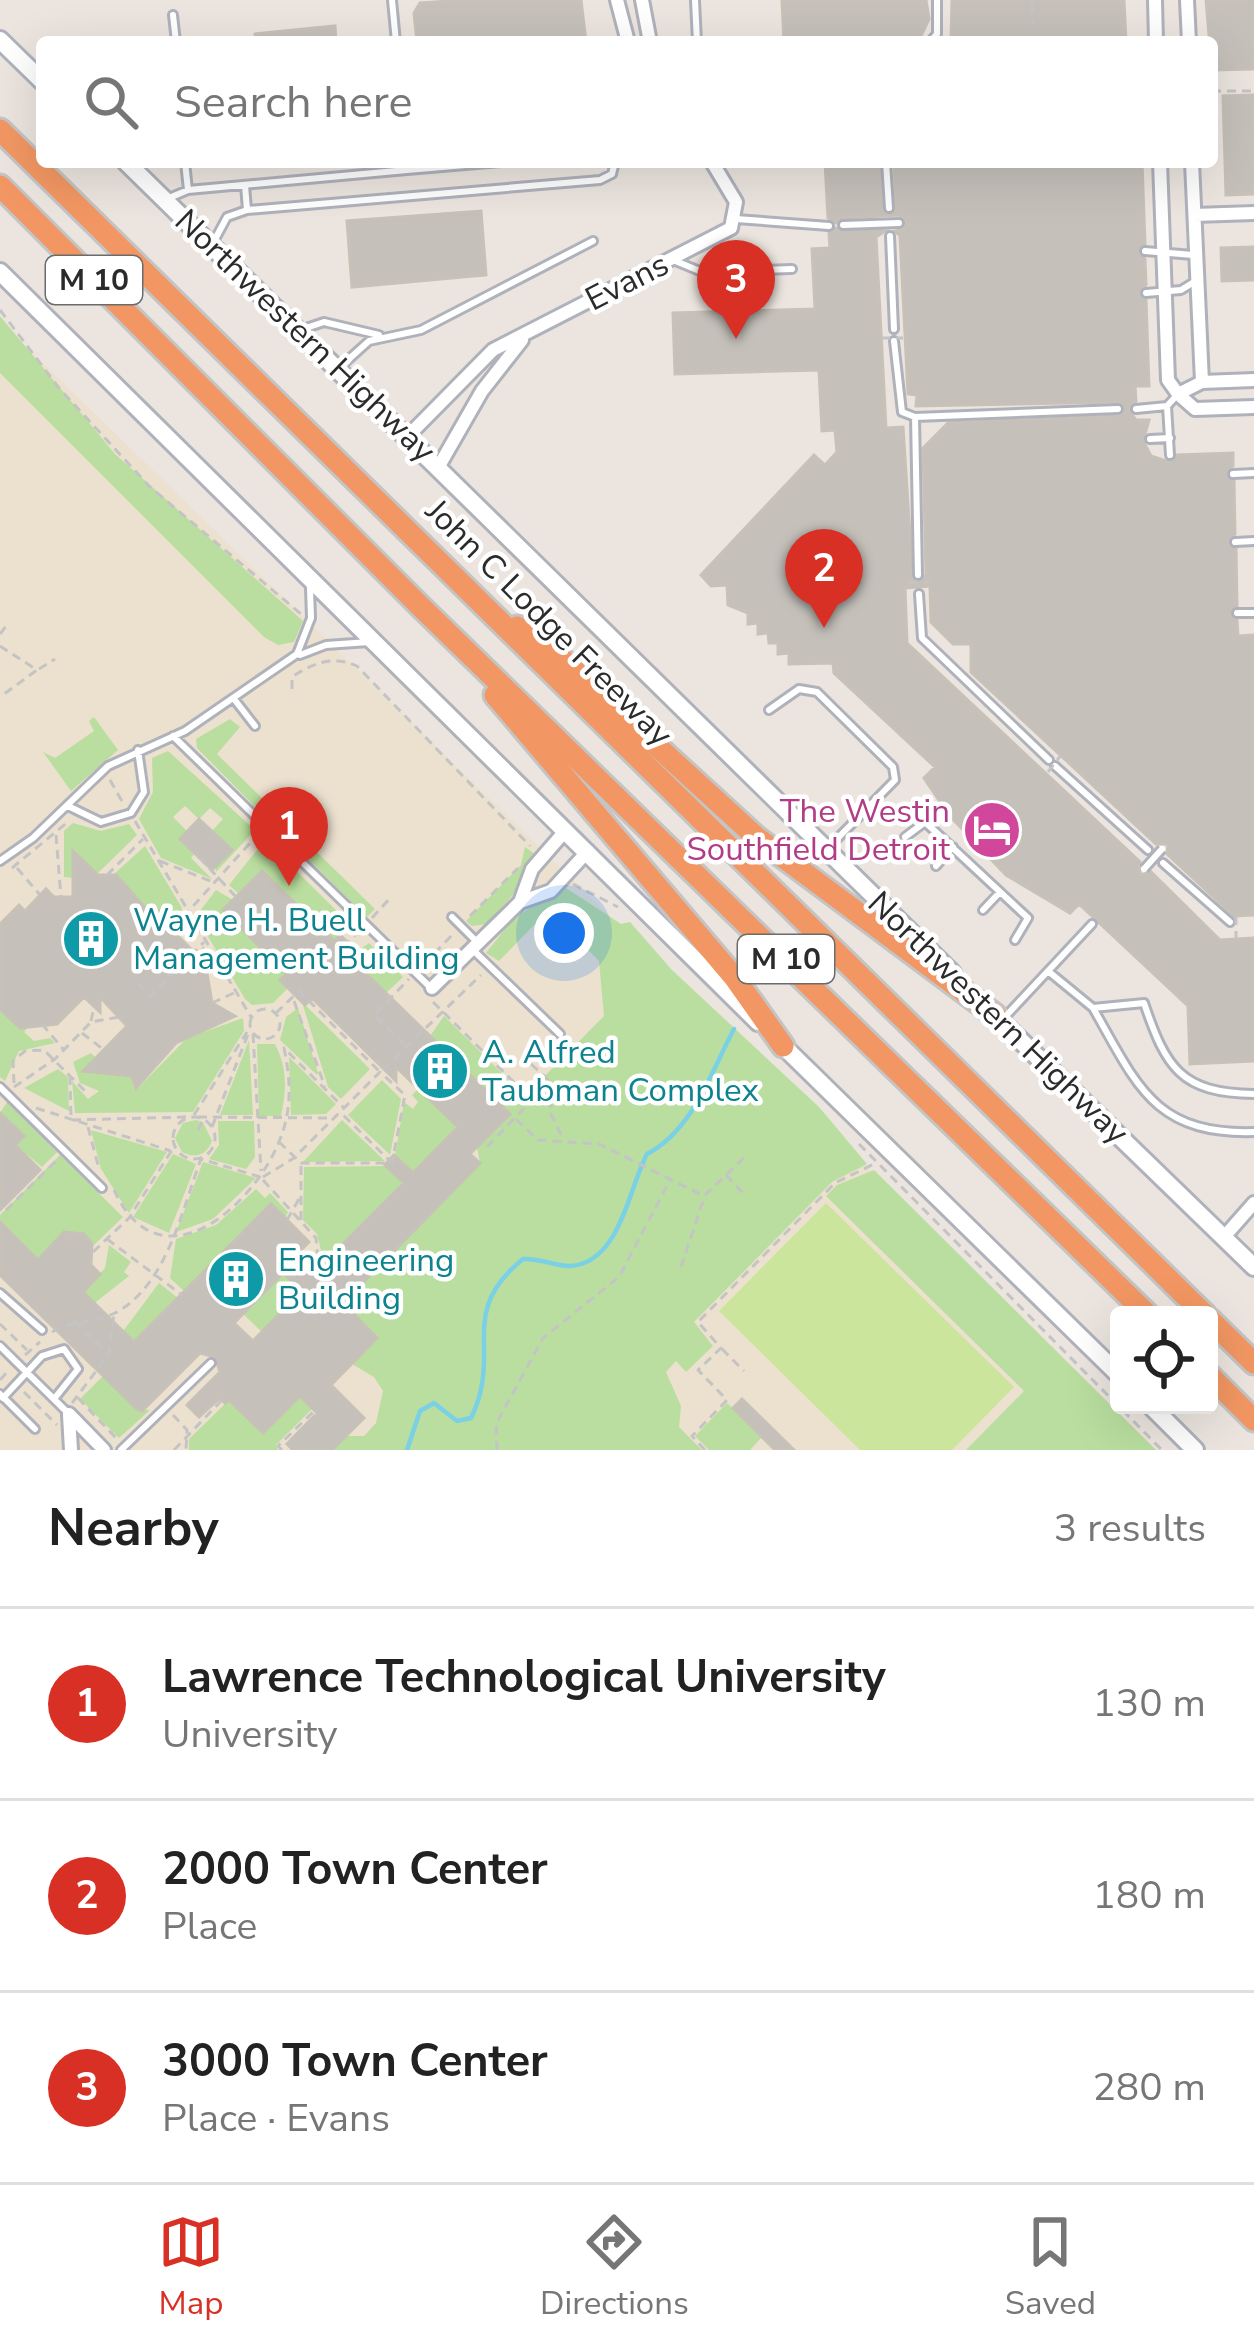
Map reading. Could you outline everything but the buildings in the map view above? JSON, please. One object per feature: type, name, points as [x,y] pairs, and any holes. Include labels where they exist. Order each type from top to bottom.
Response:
[{"type":"highway","name":"John C Lodge Freeway","points":[[0,130],[36,165]]},
{"type":"highway","name":"John C Lodge Freeway","points":[[39,168],[1196,1306]]},
{"type":"highway","name":"M 10","points":[[0,186],[421,607],[1139,1306]]},
{"type":"highway","points":[[421,607],[734,977],[783,1046]]},
{"type":"highway","points":[[493,614],[542,641],[756,837],[998,1018]]},
{"type":"highway","name":"John C Lodge Freeway","points":[[1218,1328],[1254,1363]]},
{"type":"highway","points":[[1218,1384],[1254,1420]]},
{"type":"main road","points":[[0,40],[36,76]]},
{"type":"main road","name":"Northwestern Highway","points":[[132,168],[998,1018],[1223,1237],[1251,1257]]},
{"type":"main road","points":[[0,272],[1110,1366]]},
{"type":"main road","points":[[1159,1414],[1195,1450]]},
{"type":"street","points":[[617,0],[626,36]]},
{"type":"street","points":[[642,0],[649,36]]},
{"type":"street","points":[[1155,0],[1156,36]]},
{"type":"street","points":[[1187,0],[1189,36]]},
{"type":"street","points":[[716,168],[736,202],[736,219]]},
{"type":"street","points":[[1160,168],[1168,380],[1195,409],[1254,406]]},
{"type":"street","points":[[1192,168],[1202,382]]},
{"type":"street","points":[[1195,215],[1254,213]]},
{"type":"street","name":"Evans","points":[[407,436],[481,360],[723,234],[736,219]]},
{"type":"street","name":"Evans","points":[[440,466],[482,391],[522,339]]},
{"type":"street","points":[[1178,394],[1202,382],[1254,380]]},
{"type":"street","points":[[428,991],[520,902],[532,869],[566,830]]},
{"type":"street","points":[[520,902],[551,891],[589,851]]},
{"type":"street","points":[[1223,1237],[1254,1203]]},
{"type":"street","points":[[69,1414],[71,1450]]},
{"type":"street","points":[[69,1414],[104,1450]]},
{"type":"lane","points":[[392,0],[395,36]]},
{"type":"lane","points":[[695,0],[697,36]]},
{"type":"lane","points":[[935,36],[937,0]]},
{"type":"lane","points":[[173,15],[175,36]]},
{"type":"lane","points":[[186,168],[188,190]]},
{"type":"lane","points":[[165,199],[188,190],[389,168]]},
{"type":"lane","points":[[212,246],[227,217],[247,210],[600,180],[614,168]]},
{"type":"lane","points":[[886,168],[889,208]]},
{"type":"lane","points":[[245,185],[247,210]]},
{"type":"lane","points":[[736,219],[829,226]]},
{"type":"lane","points":[[843,225],[899,224]]},
{"type":"lane","points":[[890,236],[894,329]]},
{"type":"lane","points":[[338,370],[361,346],[383,336],[421,330],[593,241]]},
{"type":"lane","points":[[1145,250],[1196,256]]},
{"type":"lane","points":[[673,260],[702,272],[792,269]]},
{"type":"lane","points":[[1146,293],[1164,293],[1197,280]]},
{"type":"lane","points":[[297,332],[324,322],[383,336]]},
{"type":"lane","points":[[899,339],[897,402],[902,412],[915,417],[1118,409]]},
{"type":"lane","points":[[1136,409],[1167,406],[1178,394]]},
{"type":"lane","points":[[1167,406],[1170,455]]},
{"type":"lane","points":[[915,417],[918,575]]},
{"type":"lane","points":[[1150,439],[1170,438]]},
{"type":"lane","points":[[1234,474],[1254,473]]},
{"type":"lane","points":[[1235,542],[1254,541]]},
{"type":"lane","points":[[294,656],[310,624],[309,577]]},
{"type":"lane","points":[[919,595],[922,638],[1050,766],[1148,850]]},
{"type":"lane","points":[[1237,613],[1254,613]]},
{"type":"lane","points":[[0,861],[109,766],[173,736],[294,656],[326,645],[376,642]]},
{"type":"lane","points":[[769,710],[799,689],[817,692],[892,767],[895,780],[827,849]]},
{"type":"lane","points":[[234,699],[255,726]]},
{"type":"lane","points":[[173,736],[415,972],[428,991]]},
{"type":"lane","points":[[68,806],[100,822],[132,816],[145,792],[138,750]]},
{"type":"lane","points":[[905,837],[925,821],[1028,918],[1015,940]]},
{"type":"lane","points":[[936,866],[953,848]]},
{"type":"lane","points":[[1144,869],[1162,849]]},
{"type":"lane","points":[[1162,862],[1233,919]]},
{"type":"lane","points":[[983,910],[1000,892]]},
{"type":"lane","points":[[452,917],[489,966],[560,1034]]},
{"type":"lane","points":[[998,1018],[1092,924]]},
{"type":"lane","points":[[1048,971],[1093,1007],[1147,1098],[1173,1120],[1212,1133],[1254,1132]]},
{"type":"lane","points":[[1093,1007],[1144,1003],[1159,1046],[1178,1076],[1221,1094],[1254,1094]]},
{"type":"lane","points":[[0,1087],[102,1188]]},
{"type":"lane","points":[[0,1293],[41,1329]]},
{"type":"lane","points":[[0,1346],[69,1414]]},
{"type":"lane","points":[[35,1429],[2,1396],[54,1349],[72,1354],[76,1376],[54,1399]]},
{"type":"lane","points":[[123,1448],[211,1364]]},
{"type":"path","points":[[1033,4],[1033,25]]},
{"type":"path","points":[[1218,92],[1254,91]]},
{"type":"path","points":[[0,310],[86,420],[150,487],[310,624]]},
{"type":"path","points":[[881,338],[899,339]]},
{"type":"path","points":[[909,582],[929,582]]},
{"type":"path","points":[[0,634],[5,626]]},
{"type":"path","points":[[326,645],[336,658],[368,674],[525,843],[538,850]]},
{"type":"path","points":[[0,646],[37,670]]},
{"type":"path","points":[[0,697],[55,658]]},
{"type":"path","points":[[292,689],[292,676],[336,658]]},
{"type":"path","points":[[1050,766],[1061,755]]},
{"type":"path","points":[[97,791],[109,779],[251,1017],[262,1178]]},
{"type":"path","points":[[167,915],[188,912],[291,800]]},
{"type":"path","points":[[121,826],[143,808]]},
{"type":"path","points":[[0,874],[77,814]]},
{"type":"path","points":[[56,833],[61,897]]},
{"type":"path","points":[[107,875],[145,838]]},
{"type":"path","points":[[405,1045],[374,1015],[517,869],[525,843]]},
{"type":"path","points":[[199,857],[216,882]]},
{"type":"path","points":[[158,860],[216,882],[236,897]]},
{"type":"path","points":[[16,866],[40,895]]},
{"type":"path","points":[[1233,919],[1236,939]]},
{"type":"path","points":[[138,982],[150,996],[205,940]]},
{"type":"path","points":[[112,1184],[130,1218],[147,1231],[172,1237],[218,1220],[262,1178],[294,1158],[440,1009],[489,966]]},
{"type":"path","points":[[276,1013],[299,991],[405,1094],[392,1163]]},
{"type":"path","points":[[428,991],[440,1009],[532,1100],[484,1150]]},
{"type":"path","points":[[212,1003],[236,992]]},
{"type":"path","points":[[292,999],[301,1007],[326,1089]]},
{"type":"path","points":[[7,1094],[56,1059],[82,1033],[91,1022],[94,1006]]},
{"type":"path","points":[[251,1017],[262,1008],[276,1013]]},
{"type":"path","points":[[251,1031],[266,1039],[275,1035],[280,1024],[276,1013]]},
{"type":"path","points":[[91,1022],[119,1017]]},
{"type":"path","points":[[41,1024],[64,1051]]},
{"type":"path","points":[[93,1252],[130,1218],[173,1150],[173,1132],[196,1118],[251,1031]]},
{"type":"path","points":[[0,1324],[28,1351],[73,1320],[114,1313],[156,1273],[201,1159],[215,1142],[212,1127],[251,1031]]},
{"type":"path","points":[[82,1033],[104,1050]]},
{"type":"path","points":[[275,1035],[392,1163]]},
{"type":"path","points":[[262,1178],[286,1118],[290,1084],[284,1048]]},
{"type":"path","points":[[50,1123],[14,1087],[13,1061],[25,1051],[44,1050],[87,1093]]},
{"type":"path","points":[[531,1064],[554,1085],[550,1112],[564,1139]]},
{"type":"path","points":[[70,1075],[71,1120]]},
{"type":"path","points":[[33,1107],[173,1150],[188,1159],[262,1178],[316,1238],[318,1260],[326,1268]]},
{"type":"path","points":[[196,1118],[212,1127]]},
{"type":"path","points":[[196,1118],[198,1130]]},
{"type":"path","points":[[71,1120],[334,1118]]},
{"type":"path","points":[[515,1118],[538,1141],[598,1144],[704,1196]]},
{"type":"path","points":[[82,1155],[98,1171],[88,1125]]},
{"type":"path","points":[[856,1141],[1162,1450]]},
{"type":"path","points":[[279,1142],[301,1163],[392,1163]]},
{"type":"path","points":[[6,1210],[65,1151]]},
{"type":"path","points":[[681,1267],[704,1196],[748,1154]]},
{"type":"path","points":[[301,1163],[301,1221]]},
{"type":"path","points":[[744,1371],[698,1322],[835,1183],[862,1174],[876,1163]]},
{"type":"path","points":[[37,1166],[44,1173]]},
{"type":"path","points":[[724,1174],[743,1193]]},
{"type":"path","points":[[496,1450],[496,1424],[543,1339],[619,1277],[670,1180]]},
{"type":"path","points":[[287,1220],[301,1196]]},
{"type":"path","points":[[107,1239],[182,1295]]},
{"type":"path","points":[[114,1313],[109,1354],[76,1397],[123,1448]]},
{"type":"path","points":[[73,1320],[109,1354]]},
{"type":"path","points":[[23,1346],[41,1329]]},
{"type":"path","points":[[705,1450],[692,1436],[727,1400],[698,1370],[721,1348]]},
{"type":"path","points":[[24,1391],[61,1432]]},
{"type":"path","points":[[174,1450],[222,1400]]},
{"type":"path","points":[[166,1407],[187,1430],[186,1450]]},
{"type":"path","points":[[281,1450],[278,1446],[314,1411]]},
{"type":"shaded area","points":[[0,321],[1110,1404],[1110,1414],[1120,1414],[1157,1450],[0,1450]]},
{"type":"green space","points":[[0,316],[115,454],[303,621],[294,642],[278,645],[264,637],[0,373]]},
{"type":"green space","points":[[94,717],[118,750],[71,791],[43,752],[55,758],[94,731],[89,721]]},
{"type":"green space","points":[[230,719],[240,727],[217,754],[275,811],[266,818],[197,748],[196,739]]},
{"type":"green space","points":[[168,751],[255,830],[216,872],[212,831],[223,819],[210,808],[199,819],[185,806],[173,817],[187,831],[195,853],[191,858],[212,879],[161,858],[139,819],[153,792],[152,758]]},
{"type":"green space","points":[[280,816],[375,909],[367,917],[272,824]]},
{"type":"green space","points":[[73,823],[101,831],[129,824],[137,835],[97,874],[73,852],[73,878],[64,877],[64,831]]},
{"type":"green space","points":[[265,840],[350,924],[336,943],[262,871],[239,894],[229,885]]},
{"type":"green space","points":[[145,846],[181,912],[148,911],[114,874]]},
{"type":"green space","points":[[525,847],[535,854],[512,896],[487,924],[472,926],[466,921],[521,865]]},
{"type":"green space","points":[[563,886],[621,924],[630,922],[672,970],[819,1107],[867,1164],[832,1182],[694,1322],[713,1346],[686,1372],[676,1361],[666,1372],[681,1406],[679,1427],[702,1450],[332,1450],[347,1436],[364,1436],[376,1423],[383,1391],[374,1377],[352,1364],[347,1307],[360,1294],[356,1289],[480,1163],[477,1147],[510,1114],[430,1036],[444,1016],[525,1096],[604,1016],[599,961],[557,919],[546,929],[537,922],[499,961],[486,953],[513,919]]},
{"type":"green space","points":[[216,890],[233,900],[223,911],[287,974],[281,980],[288,988],[273,1003],[252,1005],[245,999],[196,916]]},
{"type":"green space","points":[[369,943],[403,977],[386,993],[350,957]]},
{"type":"green space","points":[[302,1002],[370,1069],[341,1099],[328,1087]]},
{"type":"green space","points":[[298,1008],[317,1075],[280,1040],[286,1017]]},
{"type":"green space","points":[[0,1009],[31,1024],[24,1032],[34,1041],[50,1038],[55,1043],[19,1051],[5,1081],[0,1077]]},
{"type":"green space","points":[[243,1018],[244,1031],[193,1112],[75,1113],[72,1081],[88,1099],[99,1091],[80,1083],[73,1062],[91,1053],[96,1058],[84,1071],[131,1071],[137,1089],[187,1038]]},
{"type":"green space","points":[[249,1040],[253,1115],[220,1115]]},
{"type":"green space","points":[[257,1044],[275,1044],[282,1061],[281,1116],[259,1116]]},
{"type":"green space","points":[[289,1057],[336,1104],[326,1114],[291,1115]]},
{"type":"green space","points":[[58,1069],[68,1077],[69,1111],[24,1088]]},
{"type":"green space","points":[[382,1080],[401,1099],[390,1155],[348,1115]]},
{"type":"green space","points":[[418,1089],[468,1138],[450,1135],[413,1173],[395,1156],[404,1102],[413,1109],[418,1102],[412,1095]]},
{"type":"green space","points":[[7,1102],[57,1152],[42,1167],[13,1143],[24,1136],[0,1113]]},
{"type":"green space","points":[[342,1120],[385,1161],[303,1162]]},
{"type":"green space","points":[[200,1121],[197,1130],[203,1122],[212,1141],[204,1152],[191,1155],[182,1152],[175,1138],[183,1123]]},
{"type":"green space","points":[[218,1121],[254,1121],[255,1157],[246,1169],[209,1159],[219,1145]]},
{"type":"green space","points":[[91,1130],[167,1152],[129,1213],[101,1169]]},
{"type":"green space","points":[[173,1154],[196,1164],[169,1233],[133,1217]]},
{"type":"green space","points":[[60,1155],[123,1217],[92,1247],[84,1234],[64,1232],[45,1251],[42,1263],[0,1222],[0,1215]]},
{"type":"green space","points":[[203,1162],[256,1178],[213,1219],[176,1232]]},
{"type":"green space","points":[[387,1166],[404,1183],[324,1263],[317,1234],[303,1220],[304,1167]]},
{"type":"green space","points":[[874,1170],[1110,1404],[1110,1414],[1120,1414],[1156,1450],[966,1450],[1024,1391],[826,1196],[837,1185]]},
{"type":"green space","points":[[256,1189],[265,1198],[270,1193],[288,1212],[285,1218],[270,1204],[185,1292],[170,1278],[176,1239],[216,1225]]},
{"type":"green space","points":[[826,1203],[1014,1387],[952,1450],[860,1450],[719,1311]]},
{"type":"green space","points":[[109,1245],[131,1262],[124,1272],[129,1276],[87,1309],[77,1298],[105,1268]]},
{"type":"green space","points":[[283,1273],[302,1291],[262,1332],[243,1314]]},
{"type":"green space","points":[[159,1283],[178,1298],[128,1348],[118,1338]]},
{"type":"green space","points":[[103,1376],[136,1409],[150,1410],[119,1438],[80,1399]]},
{"type":"green space","points":[[300,1396],[312,1409],[276,1445],[278,1450],[189,1450],[189,1439],[229,1400]]},
{"type":"green space","points":[[727,1403],[762,1437],[750,1450],[709,1450],[695,1436]]},
{"type":"waterway","points":[[407,1450],[420,1411],[434,1403],[457,1421],[471,1418],[483,1373],[485,1316],[503,1279],[523,1259],[570,1266],[587,1262],[611,1239],[647,1154],[689,1115],[734,1029]]},
{"type":"place","name":"3000 Town Center","points":[[736,339]]},
{"type":"place","name":"2000 Town Center","points":[[824,628]]},
{"type":"place","name":"The Westin Southfield Detroit","points":[[992,830]]},
{"type":"place","name":"Lawrence Technological University","points":[[289,886]]},
{"type":"place","name":"Wayne H. Buell Management Building","points":[[91,939]]},
{"type":"place","name":"A. Alfred Taubman Complex","points":[[440,1071]]},
{"type":"place","name":"Engineering Building","points":[[236,1279]]}]
